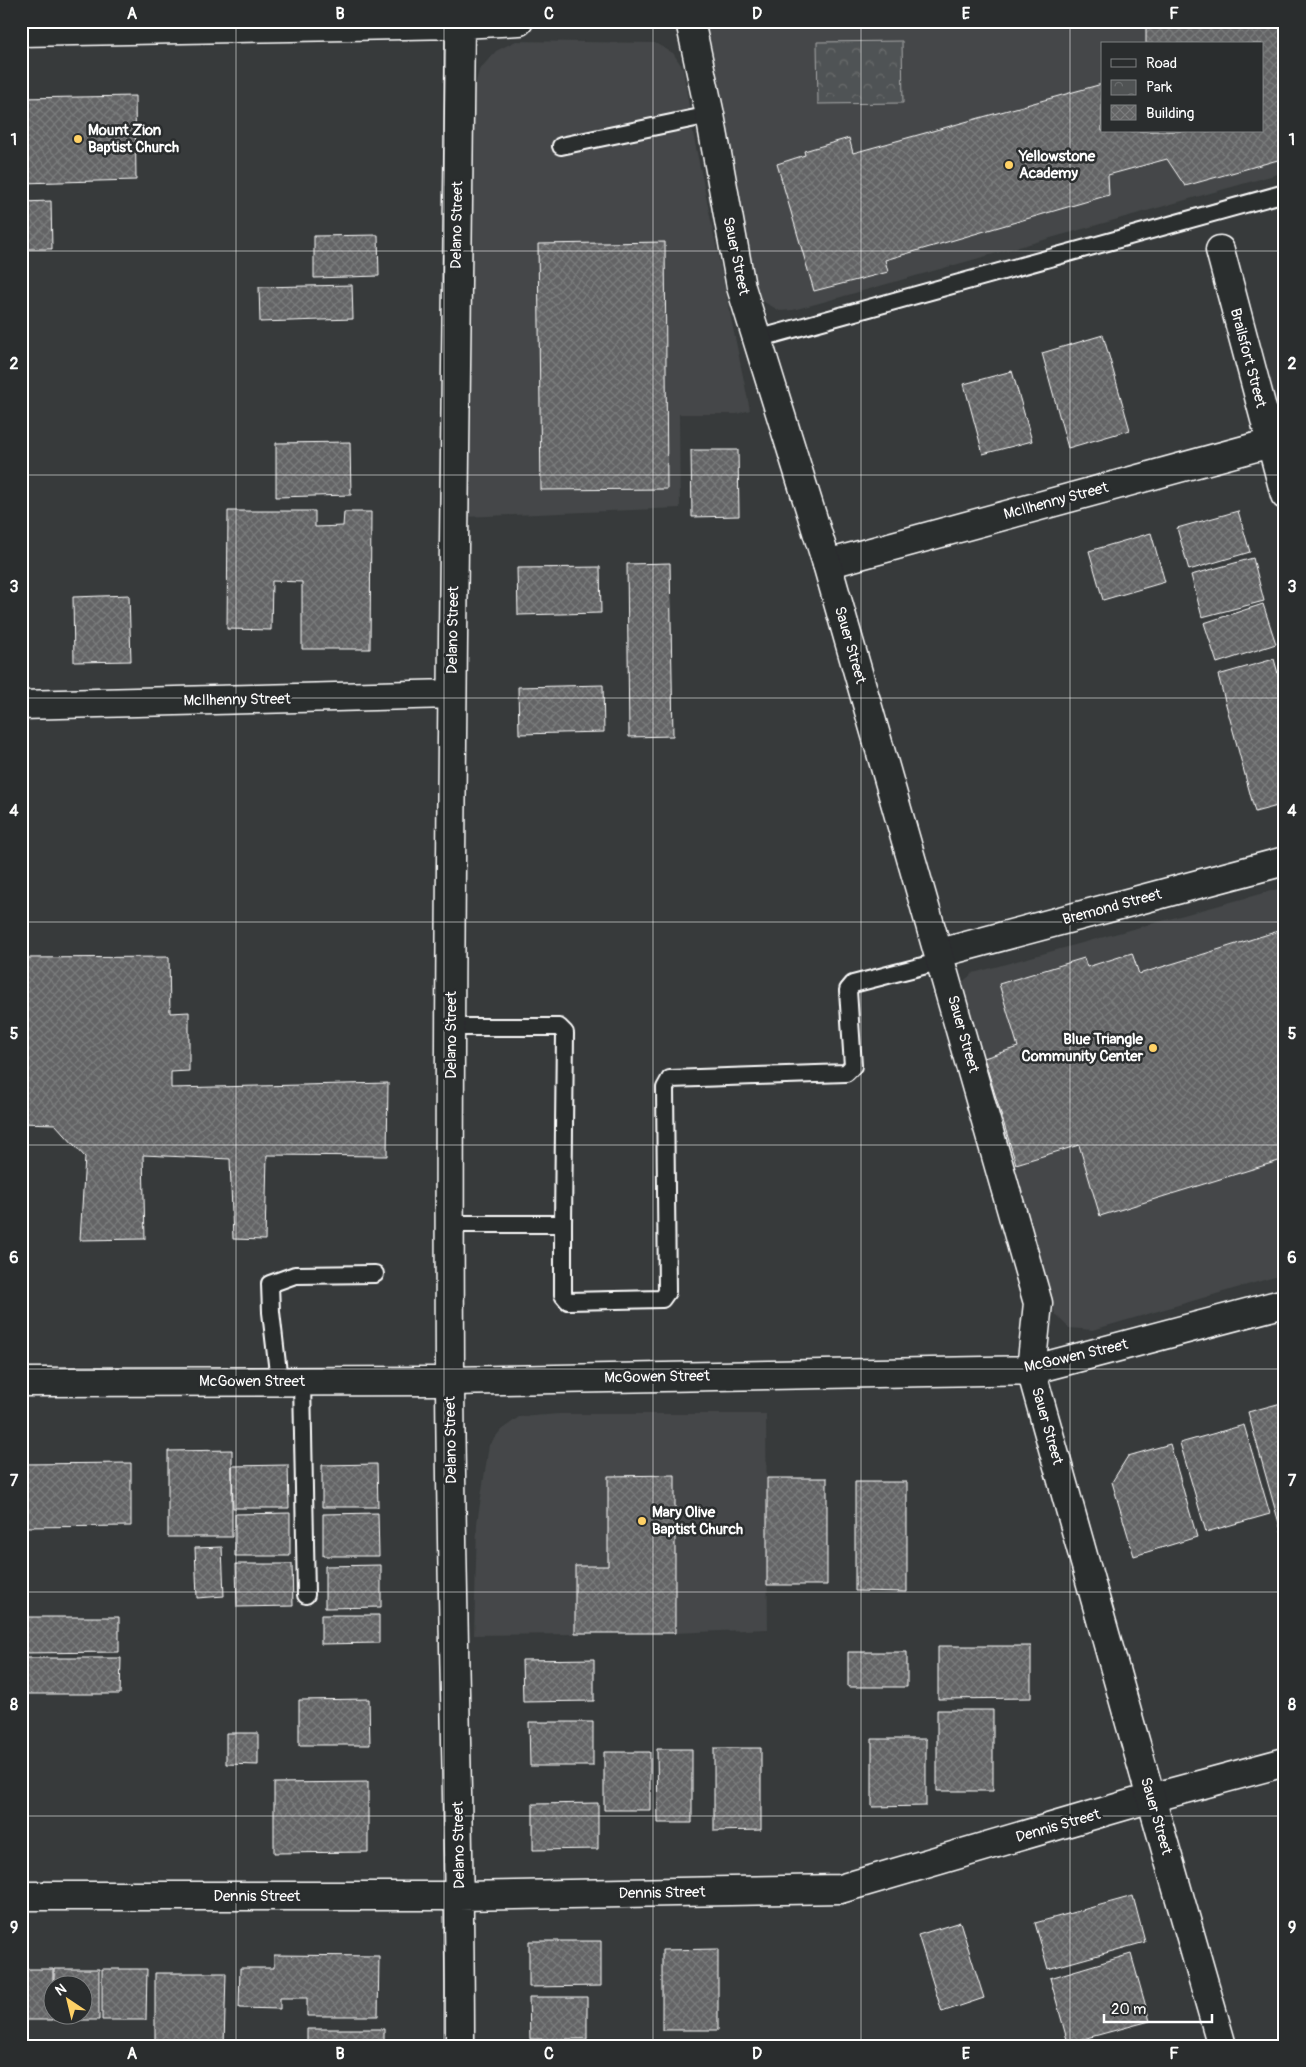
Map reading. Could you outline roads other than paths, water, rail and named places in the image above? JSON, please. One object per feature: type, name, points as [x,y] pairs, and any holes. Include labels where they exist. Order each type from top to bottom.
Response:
[{"type":"street","points":[[21,32],[153,26],[460,24],[518,21]]},
{"type":"street","name":"Sauer Street","points":[[690,21],[710,115],[741,287],[827,564],[941,957],[1038,1303],[1031,1370],[1150,1798],[1222,2046]]},
{"type":"street","name":"Delano Street","points":[[460,24],[452,694],[450,1224],[450,1381],[460,1896],[460,2046]]},
{"type":"street","name":"Brailsfort Street","points":[[1220,250],[1277,441],[1285,495]]},
{"type":"street","name":"McIlhenny Street","points":[[827,564],[1277,441]]},
{"type":"street","name":"McIlhenny Street","points":[[21,705],[452,694]]},
{"type":"street","name":"Bremond Street","points":[[941,957],[1285,861]]},
{"type":"street","name":"McGowen Street","points":[[21,1382],[450,1381],[1031,1370],[1285,1303]]},
{"type":"street","name":"Dennis Street","points":[[21,1896],[460,1896],[840,1889],[1150,1798],[1285,1762]]},
{"type":"lane","points":[[561,146],[710,115]]},
{"type":"lane","points":[[757,339],[1285,193]]},
{"type":"lane","points":[[451,1027],[560,1027],[565,1033],[563,1295],[568,1301],[662,1299],[667,1292],[665,1088],[670,1079],[846,1073],[853,1066],[848,990],[853,984],[941,957]]},
{"type":"lane","points":[[450,1224],[563,1224]]},
{"type":"lane","points":[[306,1595],[290,1381],[271,1312],[270,1284],[295,1275],[375,1274]]},
{"type":"place","name":"Mount Zion Baptist Church","points":[[78,139]]},
{"type":"place","name":"Yellowstone Academy","points":[[1009,165]]},
{"type":"place","name":"Blue Triangle Community Center","points":[[1153,1048]]},
{"type":"place","name":"Mary Olive Baptist Church","points":[[642,1521]]}]
